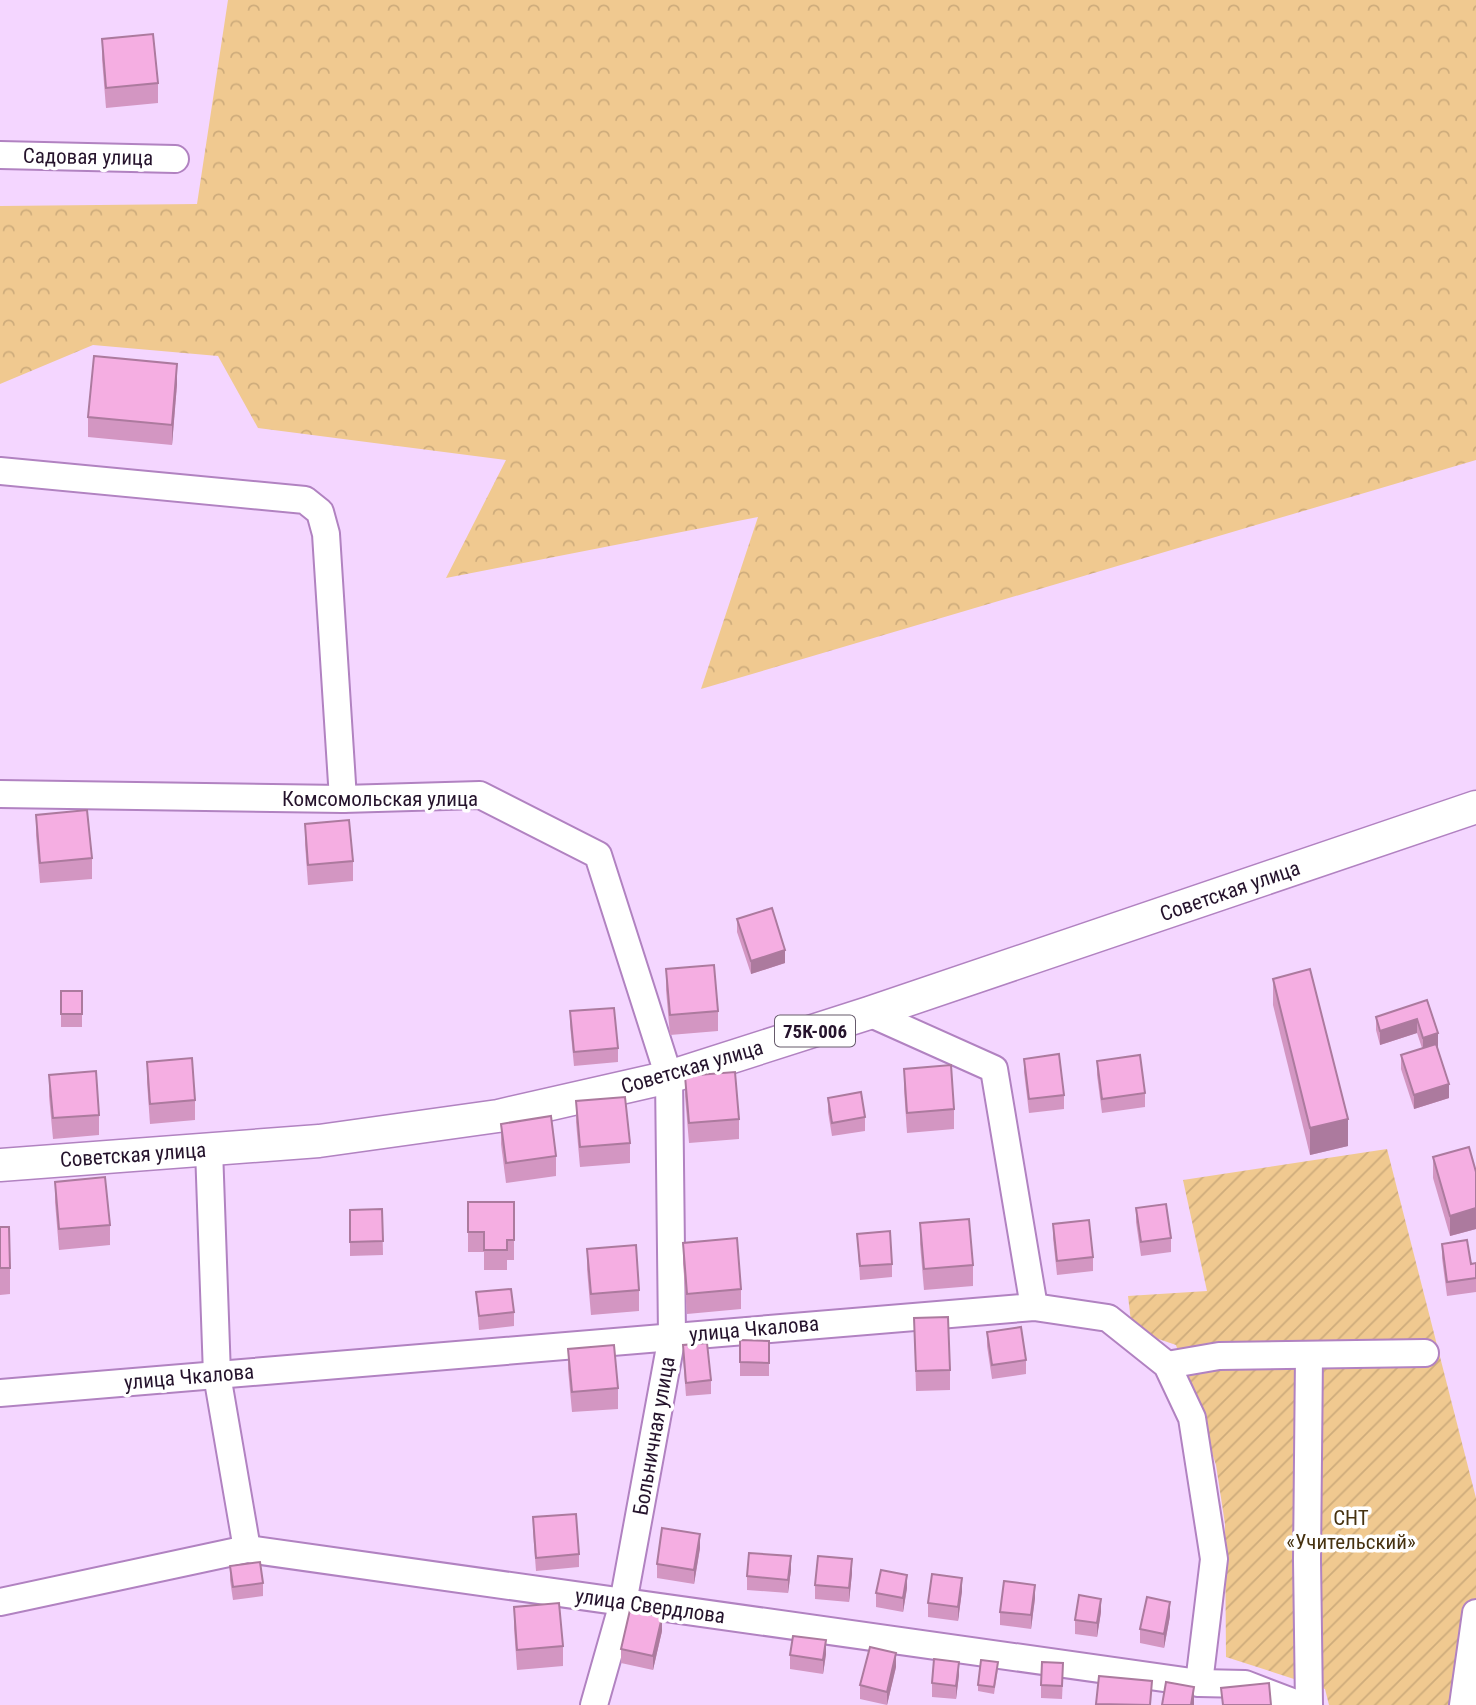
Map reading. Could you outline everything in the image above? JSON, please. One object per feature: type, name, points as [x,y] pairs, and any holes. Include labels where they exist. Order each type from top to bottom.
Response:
[{"type":"main road","name":"Советская улица","points":[[0,1165],[319,1141],[498,1116],[668,1077],[869,1013],[1476,807]]},
{"type":"street","name":"Садовая улица","points":[[0,155],[176,159]]},
{"type":"street","points":[[0,471],[305,500],[320,512],[327,534],[343,799]]},
{"type":"street","name":"Комсомольская улица","points":[[0,794],[343,799],[480,795],[597,855],[668,1077]]},
{"type":"street","points":[[869,1013],[994,1069],[1034,1307]]},
{"type":"street","name":"Больничная улица","points":[[594,1705],[623,1603],[672,1336],[668,1077]]},
{"type":"street","points":[[209,1149],[217,1375],[247,1549]]},
{"type":"street","name":"улица Чкалова","points":[[0,1393],[1034,1307],[1108,1318],[1167,1365],[1192,1419],[1214,1559],[1199,1683]]},
{"type":"street","points":[[1167,1365],[1219,1356],[1425,1353]]},
{"type":"street","points":[[1309,1355],[1309,1705]]},
{"type":"street","name":"улица Свердлова","points":[[0,1602],[247,1549],[1199,1683],[1245,1684],[1300,1705]]},
{"type":"street","points":[[1463,1705],[1476,1613]]},
{"type":"green space","points":[[228,0],[1476,0],[1476,460],[701,689],[758,517],[446,578],[506,460],[258,428],[218,356],[93,345],[0,384],[0,206],[197,204]]},
{"type":"green space","name":"СНТ «Учительский»","points":[[1387,1149],[1476,1498],[1476,1705],[1329,1705],[1325,1689],[1226,1657],[1225,1524],[1216,1465],[1176,1345],[1132,1330],[1128,1296],[1207,1291],[1183,1180]]},
{"type":"building","points":[[153,34],[158,83],[106,88],[102,39]]},
{"type":"building","points":[[94,356],[177,364],[172,425],[88,417]]},
{"type":"building","points":[[87,810],[92,858],[40,863],[36,815]]},
{"type":"building","points":[[349,820],[353,861],[308,865],[305,824]]},
{"type":"building","points":[[772,908],[785,950],[751,961],[737,919]]},
{"type":"building","points":[[714,965],[718,1011],[670,1015],[666,969]]},
{"type":"building","points":[[1310,969],[1348,1119],[1310,1128],[1273,979]]},
{"type":"building","points":[[61,991],[82,991],[82,1014],[61,1014]]},
{"type":"building","points":[[1427,1000],[1438,1033],[1423,1038],[1417,1019],[1380,1031],[1376,1017]]},
{"type":"building","points":[[614,1008],[618,1048],[574,1052],[570,1011]]},
{"type":"building","points":[[1436,1044],[1449,1084],[1414,1095],[1401,1055]]},
{"type":"building","points":[[1059,1054],[1064,1095],[1029,1099],[1024,1059]]},
{"type":"building","points":[[1140,1055],[1145,1093],[1102,1099],[1097,1061]]},
{"type":"building","points":[[192,1058],[195,1100],[150,1104],[147,1062]]},
{"type":"building","points":[[951,1065],[954,1109],[907,1113],[904,1069]]},
{"type":"building","points":[[96,1071],[99,1115],[53,1118],[49,1075]]},
{"type":"building","points":[[735,1072],[739,1119],[689,1123],[685,1076]]},
{"type":"building","points":[[861,1092],[865,1117],[832,1123],[828,1098]]},
{"type":"building","points":[[625,1097],[630,1143],[580,1147],[576,1101]]},
{"type":"building","points":[[551,1116],[556,1156],[506,1163],[501,1124]]},
{"type":"building","points":[[1469,1147],[1476,1172],[1476,1208],[1450,1216],[1433,1157]]},
{"type":"building","points":[[105,1177],[110,1225],[59,1229],[55,1182]]},
{"type":"building","points":[[468,1202],[514,1202],[514,1240],[507,1240],[507,1250],[484,1250],[484,1232],[468,1232]]},
{"type":"building","points":[[1166,1204],[1171,1238],[1141,1242],[1136,1208]]},
{"type":"building","points":[[382,1209],[383,1241],[350,1242],[350,1210]]},
{"type":"building","points":[[969,1219],[973,1265],[924,1269],[920,1223]]},
{"type":"building","points":[[1089,1220],[1093,1257],[1057,1261],[1053,1224]]},
{"type":"building","points":[[0,1227],[9,1227],[10,1268],[0,1268]]},
{"type":"building","points":[[890,1231],[892,1264],[860,1266],[857,1234]]},
{"type":"building","points":[[737,1238],[741,1289],[687,1294],[683,1243]]},
{"type":"building","points":[[1467,1240],[1471,1264],[1476,1263],[1476,1278],[1447,1282],[1442,1244]]},
{"type":"building","points":[[636,1245],[639,1290],[591,1294],[587,1249]]},
{"type":"building","points":[[511,1289],[514,1312],[479,1316],[476,1292]]},
{"type":"building","points":[[948,1317],[950,1370],[916,1371],[914,1318]]},
{"type":"building","points":[[1021,1327],[1026,1360],[992,1365],[987,1332]]},
{"type":"building","points":[[740,1340],[769,1341],[769,1363],[740,1362]]},
{"type":"building","points":[[707,1343],[711,1380],[686,1383],[683,1345]]},
{"type":"building","points":[[614,1345],[618,1388],[572,1392],[568,1349]]},
{"type":"building","points":[[576,1514],[579,1554],[536,1558],[533,1517]]},
{"type":"building","points":[[662,1528],[700,1534],[694,1570],[657,1564]]},
{"type":"building","points":[[749,1553],[791,1556],[788,1580],[747,1576]]},
{"type":"building","points":[[818,1556],[852,1559],[849,1588],[815,1585]]},
{"type":"building","points":[[260,1562],[263,1583],[233,1587],[230,1566]]},
{"type":"building","points":[[881,1570],[907,1575],[903,1598],[876,1593]]},
{"type":"building","points":[[932,1574],[962,1578],[958,1607],[928,1603]]},
{"type":"building","points":[[1004,1581],[1035,1585],[1031,1615],[1000,1612]]},
{"type":"building","points":[[1079,1595],[1101,1599],[1097,1623],[1075,1620]]},
{"type":"building","points":[[1147,1597],[1170,1602],[1164,1634],[1140,1629]]},
{"type":"building","points":[[559,1603],[563,1646],[517,1650],[514,1607]]},
{"type":"building","points":[[630,1610],[662,1617],[653,1656],[621,1649]]},
{"type":"building","points":[[793,1636],[826,1640],[823,1660],[790,1655]]},
{"type":"building","points":[[870,1647],[896,1653],[887,1692],[860,1685]]},
{"type":"building","points":[[934,1659],[959,1662],[956,1686],[932,1683]]},
{"type":"building","points":[[981,1660],[998,1662],[994,1687],[978,1685]]},
{"type":"building","points":[[1042,1662],[1063,1663],[1062,1686],[1041,1685]]},
{"type":"building","points":[[1099,1676],[1152,1681],[1150,1705],[1096,1704]]},
{"type":"building","points":[[1166,1682],[1194,1687],[1191,1705],[1162,1705]]},
{"type":"building","points":[[1269,1683],[1271,1705],[1223,1705],[1221,1688]]}]
